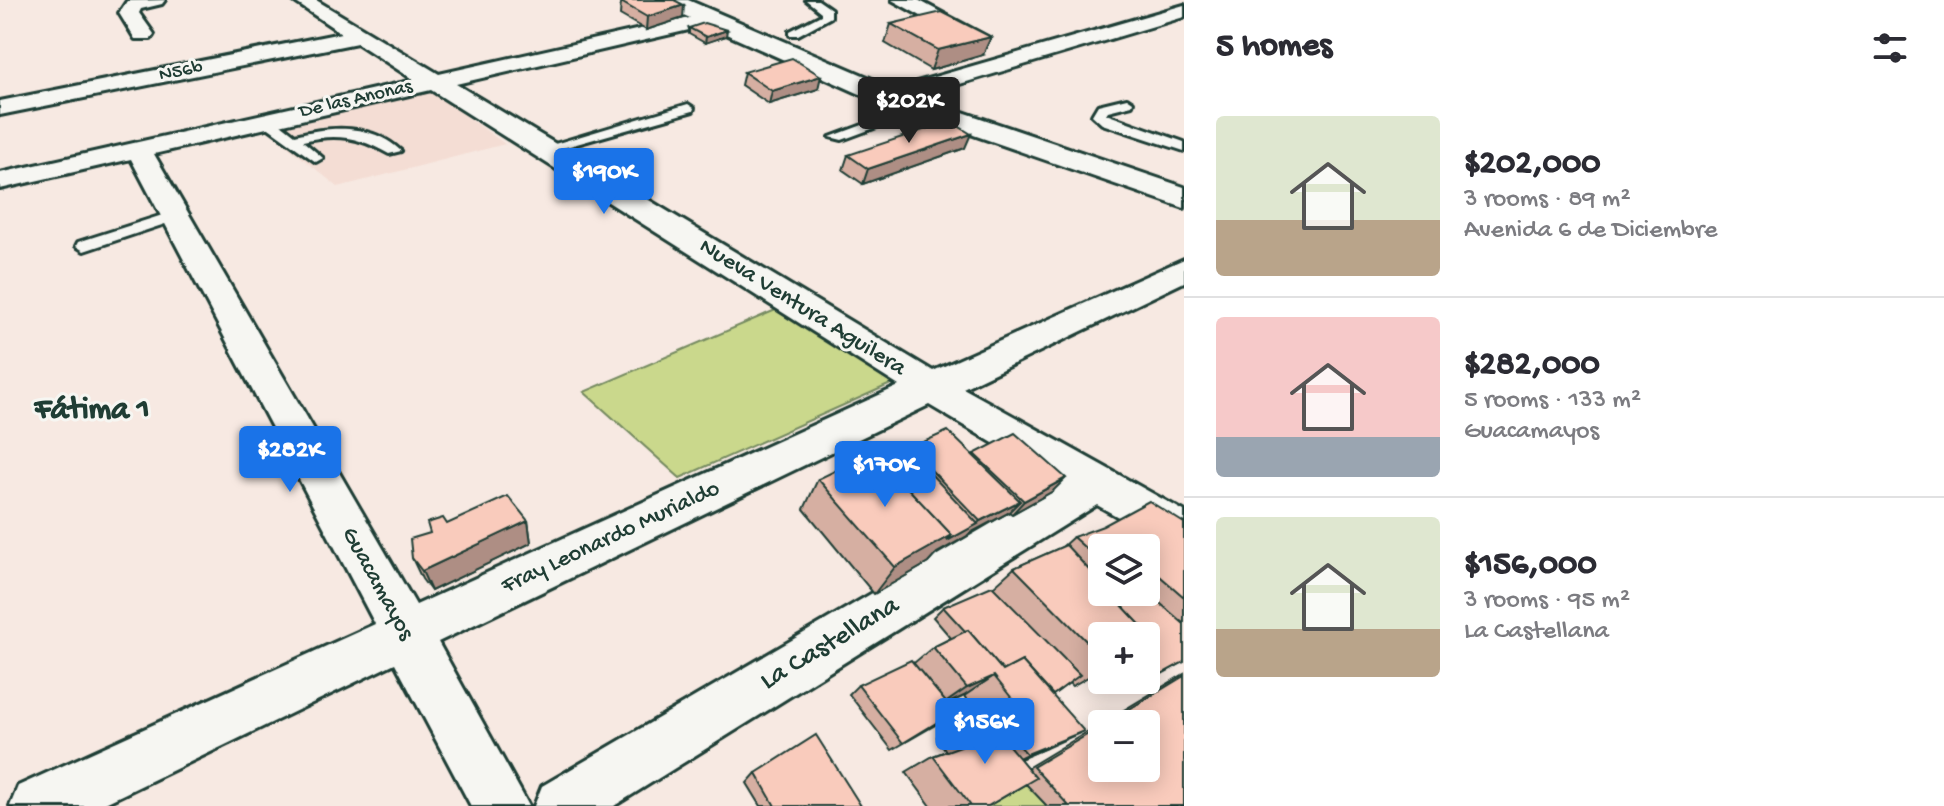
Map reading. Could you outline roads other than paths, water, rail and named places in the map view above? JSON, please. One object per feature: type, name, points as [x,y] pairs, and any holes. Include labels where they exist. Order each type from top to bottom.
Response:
[{"type":"main road","points":[[669,0],[714,9],[794,33],[923,97],[1184,174]]},
{"type":"main road","points":[[714,9],[923,97],[1184,198]]},
{"type":"street","points":[[143,34],[129,13],[134,5],[155,0]]},
{"type":"street","name":"Nueva Ventura Aguilera","points":[[302,0],[933,389],[1099,482],[1184,534]]},
{"type":"street","points":[[902,0],[1020,59]]},
{"type":"street","name":"De las Anonas","points":[[0,181],[437,82],[714,9]]},
{"type":"street","points":[[923,97],[1020,59],[1184,11]]},
{"type":"street","name":"N56b","points":[[0,108],[361,36]]},
{"type":"street","name":"Guacamayos","points":[[139,150],[501,806]]},
{"type":"street","name":"Fray Leonardo Murialdo","points":[[38,806],[1184,269]]},
{"type":"street","name":"La Castellana","points":[[562,806],[1099,482]]},
{"type":"lane","points":[[794,33],[826,17],[827,11],[811,0]]},
{"type":"lane","points":[[837,137],[923,97]]},
{"type":"lane","points":[[1127,102],[1103,108],[1099,115],[1107,121],[1184,147]]},
{"type":"lane","points":[[545,149],[688,108]]},
{"type":"lane","points":[[267,120],[316,158]]},
{"type":"lane","points":[[293,140],[345,130],[364,133],[394,151]]},
{"type":"lane","points":[[84,246],[175,216]]},
{"type":"district","name":"Fátima 1","points":[[92,411]]}]
